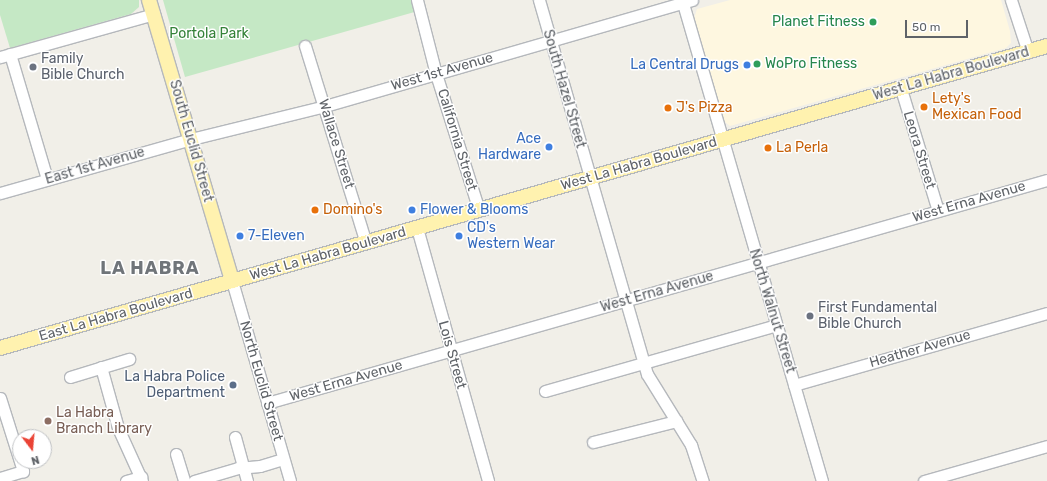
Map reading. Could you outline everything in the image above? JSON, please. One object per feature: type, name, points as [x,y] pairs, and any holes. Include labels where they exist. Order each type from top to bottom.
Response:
[{"type":"main road","name":"South Euclid Street","points":[[149,0],[232,281]]},
{"type":"main road","name":"West La Habra Boulevard","points":[[232,281],[1047,46]]},
{"type":"main road","name":"East La Habra Boulevard","points":[[0,348],[232,281]]},
{"type":"street","name":"California Street","points":[[417,0],[436,74],[479,210]]},
{"type":"street","name":"South Hazel Street","points":[[539,0],[647,374],[691,445],[703,481]]},
{"type":"street","points":[[1011,0],[1028,52]]},
{"type":"street","name":"West 1st Avenue","points":[[191,139],[325,106],[686,1]]},
{"type":"street","name":"North Walnut Street","points":[[686,1],[722,140],[822,481]]},
{"type":"street","points":[[47,179],[5,56],[154,14]]},
{"type":"street","name":"Wallace Street","points":[[305,46],[325,106],[366,243]]},
{"type":"street","name":"Leora Street","points":[[901,88],[938,211]]},
{"type":"street","name":"East 1st Avenue","points":[[0,193],[191,139]]},
{"type":"street","name":"West Erna Avenue","points":[[267,403],[1047,180]]},
{"type":"street","name":"Lois Street","points":[[417,228],[488,481]]},
{"type":"street","name":"North Euclid Street","points":[[232,281],[290,481]]},
{"type":"street","name":"Heather Avenue","points":[[794,385],[1047,313]]},
{"type":"street","points":[[545,391],[776,325]]},
{"type":"street","points":[[70,376],[129,359]]},
{"type":"street","points":[[101,367],[118,428],[142,479],[126,481]]},
{"type":"street","points":[[0,398],[23,471],[0,478]]},
{"type":"street","points":[[593,442],[676,421]]},
{"type":"street","points":[[235,437],[247,481]]},
{"type":"street","points":[[924,481],[1047,446]]},
{"type":"street","points":[[176,454],[184,481]]},
{"type":"street","points":[[194,481],[243,467],[260,466],[283,459]]},
{"type":"shaded area","points":[[730,0],[1001,0],[1010,31],[1011,43],[1006,48],[730,126],[725,122],[694,19],[697,9]]},
{"type":"green space","points":[[0,0],[139,0],[139,7],[131,14],[10,48],[0,15]]},
{"type":"green space","name":"Portola Park","points":[[163,0],[415,0],[418,11],[185,77]]},
{"type":"place","name":"Planet Fitness","points":[[873,22]]},
{"type":"place","name":"WoPro Fitness","points":[[757,64]]},
{"type":"place","name":"La Central Drugs","points":[[747,65]]},
{"type":"place","name":"Family Bible Church","points":[[33,67]]},
{"type":"place","name":"Lety's Mexican Food","points":[[924,107]]},
{"type":"place","name":"J's Pizza","points":[[668,108]]},
{"type":"place","name":"Ace Hardware","points":[[549,147]]},
{"type":"place","name":"La Perla","points":[[768,148]]},
{"type":"place","name":"Domino's","points":[[315,210]]},
{"type":"place","name":"Flower & Blooms","points":[[412,210]]},
{"type":"place","name":"7-Eleven","points":[[240,236]]},
{"type":"place","name":"CD's Western Wear","points":[[459,236]]},
{"type":"place","name":"First Fundamental Bible Church","points":[[810,316]]},
{"type":"place","name":"La Habra Police Department","points":[[233,385]]},
{"type":"place","name":"La Habra Branch Library","points":[[48,421]]},
{"type":"district","name":"LA HABRA","points":[[150,268]]}]
